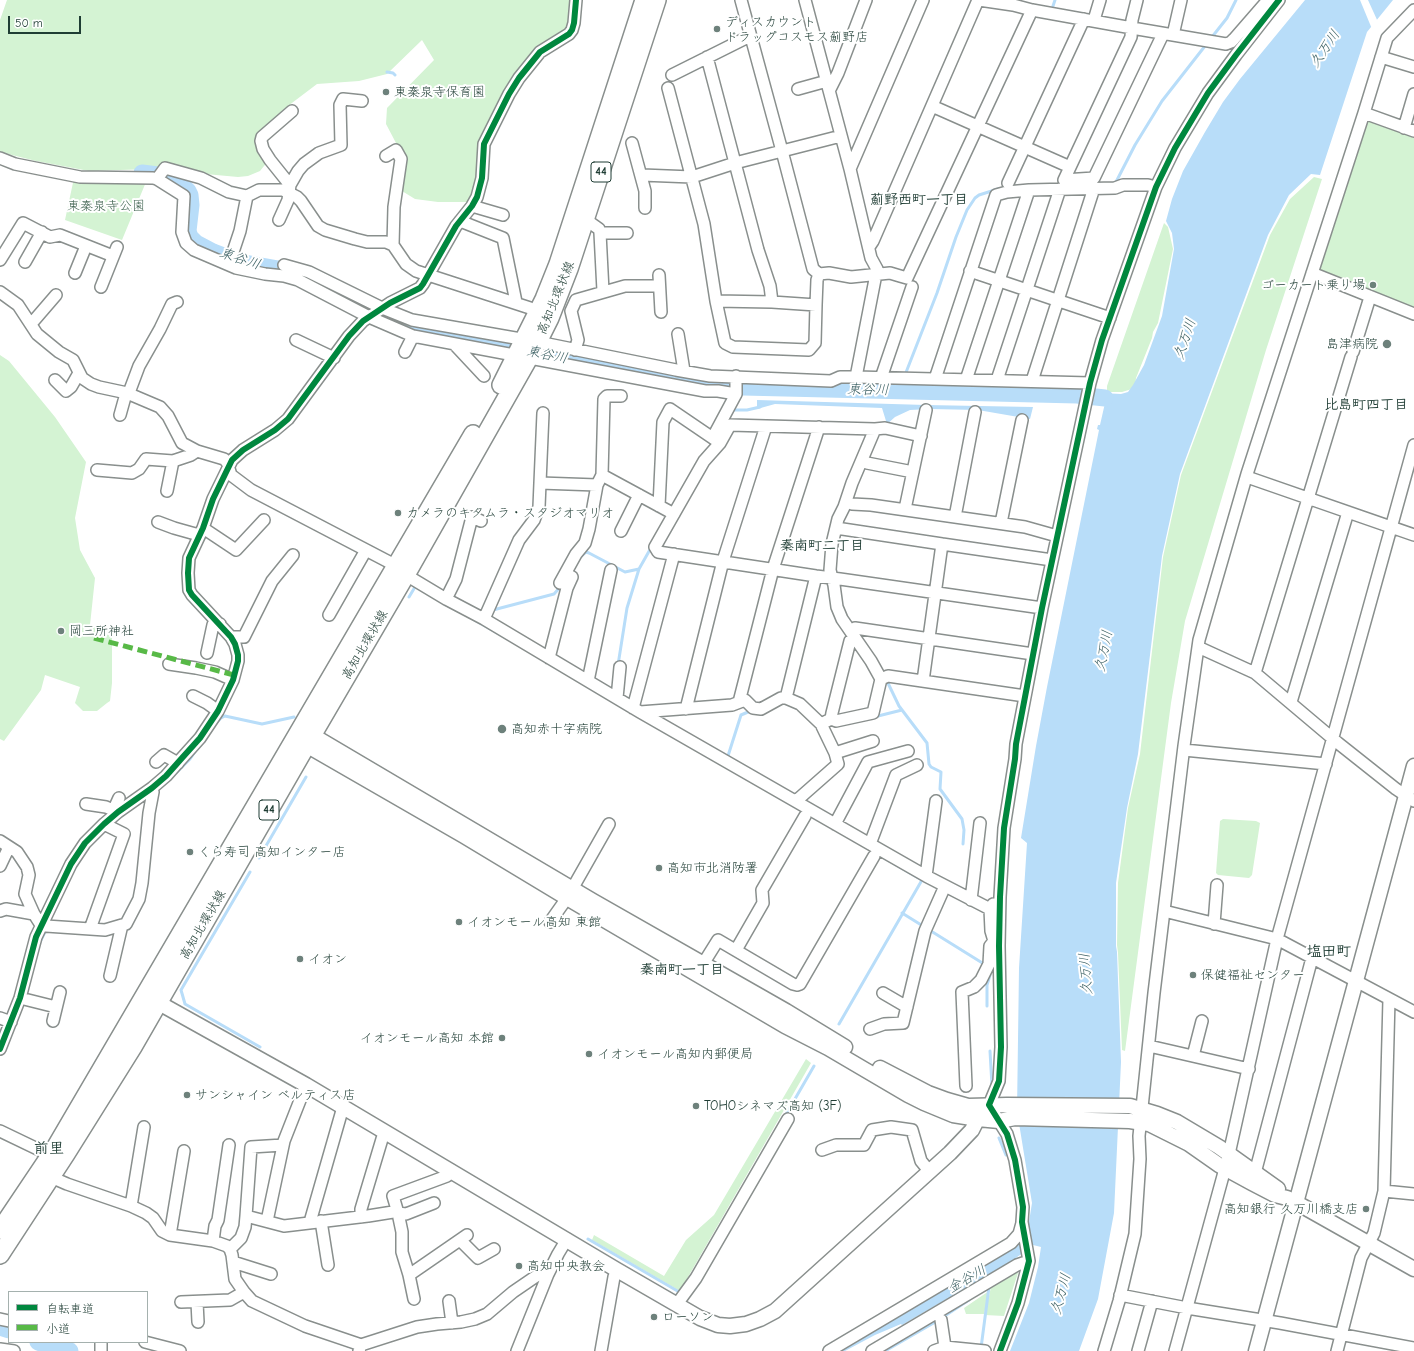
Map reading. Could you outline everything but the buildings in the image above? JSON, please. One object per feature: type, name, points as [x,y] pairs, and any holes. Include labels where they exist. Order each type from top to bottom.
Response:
[{"type":"main road","name":"高知北環状線","points":[[531,341],[544,299],[558,264],[644,0]]},
{"type":"main road","name":"高知北環状線","points":[[0,1230],[152,999],[401,571],[504,380],[522,357],[531,341],[550,318],[586,219],[657,0]]},
{"type":"main road","name":"高知北環状線","points":[[0,1255],[133,1047],[152,999]]},
{"type":"street","points":[[0,1049],[20,998],[33,945],[41,925],[74,859],[85,843],[116,810],[152,788],[178,763],[200,738],[218,711],[233,680],[238,655],[231,637],[189,590],[188,564],[189,558],[201,532],[213,499],[232,460],[243,450],[275,430],[288,419],[353,332],[369,317],[382,308],[420,288],[460,221],[472,206],[480,189],[484,144],[509,94],[519,78],[540,52],[569,34],[572,30],[576,0]]},
{"type":"street","points":[[741,0],[813,269],[819,274],[851,277],[890,273],[907,278],[1032,10]]},
{"type":"street","points":[[805,0],[850,169],[871,258],[877,269],[856,376]]},
{"type":"street","points":[[798,89],[828,85],[838,73],[866,0]]},
{"type":"street","points":[[850,169],[923,0]]},
{"type":"street","points":[[869,247],[873,241],[979,0],[1014,2],[1032,10],[1221,44],[1231,42],[1268,0]]},
{"type":"street","points":[[1008,183],[1024,147],[1100,0]]},
{"type":"street","points":[[1137,0],[1131,37],[1064,180],[1094,178],[1168,34],[1181,0]]},
{"type":"street","points":[[152,999],[344,1107],[617,1270],[706,1321],[718,1325],[730,1326],[746,1324],[767,1316],[775,1311],[930,1172],[968,1135],[1000,1081],[1001,1047],[997,944],[1004,828],[1016,744],[1033,654],[1090,386],[1110,318],[1156,187],[1175,148],[1208,93],[1279,0]]},
{"type":"street","points":[[1104,1351],[1120,1295],[1134,1234],[1140,1159],[1135,1115],[1148,1046],[1198,646],[1247,477],[1387,38],[1414,10]]},
{"type":"street","points":[[672,75],[750,36]]},
{"type":"street","points":[[707,57],[758,250],[770,286],[772,302]]},
{"type":"street","points":[[1381,57],[1414,67]]},
{"type":"street","points":[[668,88],[704,224],[716,301],[725,343],[733,347],[809,350],[815,343],[817,280],[819,274]]},
{"type":"street","points":[[1364,113],[1409,130],[1414,94]]},
{"type":"street","points":[[279,220],[288,200],[289,189],[298,171],[310,158],[325,150],[341,145],[340,105],[343,100],[362,101]]},
{"type":"street","points":[[932,106],[1070,166]]},
{"type":"street","points":[[292,111],[262,137],[261,141],[263,150],[289,189],[301,201],[318,226],[325,230],[367,242],[386,242],[393,245],[410,268],[416,271],[428,276],[516,302],[530,308]]},
{"type":"street","points":[[642,175],[692,177],[736,163],[841,136]]},
{"type":"street","points":[[632,143],[642,175],[645,191],[645,208]]},
{"type":"street","points":[[386,156],[396,150],[402,159],[394,207],[393,245]]},
{"type":"street","points":[[0,158],[15,164],[80,177],[153,178],[160,176],[165,168],[201,178],[229,192],[248,196],[256,191],[265,189],[289,189]]},
{"type":"street","points":[[160,176],[184,196],[182,232],[186,243],[194,250],[236,268],[264,274],[284,276],[298,280],[369,317],[413,336],[705,391],[718,391],[736,394]]},
{"type":"street","points":[[935,379],[996,195],[1007,192],[1029,190],[1115,188],[1124,185],[1156,187]]},
{"type":"street","points":[[1032,381],[1094,188]]},
{"type":"street","points":[[997,380],[1060,189]]},
{"type":"street","points":[[966,380],[1029,190]]},
{"type":"street","points":[[232,255],[240,231],[248,196]]},
{"type":"street","points":[[472,206],[503,215]]},
{"type":"street","points":[[586,219],[599,229],[600,233],[603,292]]},
{"type":"street","points":[[460,221],[504,238],[516,302]]},
{"type":"street","points":[[0,260],[23,223],[50,237],[60,235],[86,246],[115,251],[100,287]]},
{"type":"street","points":[[25,262],[42,232]]},
{"type":"street","points":[[600,233],[627,233]]},
{"type":"street","points":[[75,273],[86,246]]},
{"type":"street","points":[[284,265],[309,272],[382,308],[412,320],[531,341],[710,376],[831,381],[840,377],[856,376],[881,378],[1032,381],[1090,386]]},
{"type":"street","points":[[970,271],[1110,318]]},
{"type":"street","points":[[1312,273],[1414,314]]},
{"type":"street","points":[[576,350],[578,340],[571,310],[576,300],[603,292],[659,280],[660,312]]},
{"type":"street","points":[[881,378],[912,287]]},
{"type":"street","points":[[0,292],[18,305],[37,334],[59,352],[74,360],[82,378],[91,384],[127,394],[160,407],[168,416],[182,443],[197,451],[224,459],[227,462],[231,475],[258,495],[366,550],[446,599],[484,619],[636,710],[926,876],[990,909]]},
{"type":"street","points":[[31,324],[56,295]]},
{"type":"street","points":[[1255,673],[1370,297]]},
{"type":"street","points":[[716,301],[772,302],[816,305]]},
{"type":"street","points":[[120,415],[125,397],[139,366],[158,334],[174,302]]},
{"type":"street","points":[[678,334],[684,371]]},
{"type":"street","points":[[405,352],[413,336]]},
{"type":"street","points":[[296,340],[334,358]]},
{"type":"street","points":[[455,345],[484,376]]},
{"type":"street","points":[[55,380],[66,391],[71,387],[79,373]]},
{"type":"street","points":[[717,440],[736,394],[736,376]]},
{"type":"street","points":[[550,658],[567,588],[566,578],[576,554],[585,543],[590,529],[596,485],[602,475],[604,399],[607,396],[621,396]]},
{"type":"street","points":[[667,510],[663,422],[670,409],[717,440]]},
{"type":"street","points":[[905,509],[926,410]]},
{"type":"street","points":[[955,517],[975,412]]},
{"type":"street","points":[[484,619],[519,540],[534,520],[539,507],[543,413]]},
{"type":"street","points":[[1001,523],[1022,420]]},
{"type":"street","points":[[920,436],[880,428],[730,425],[717,440],[704,461],[667,510],[655,547],[658,552],[1042,608]]},
{"type":"street","points":[[686,708],[723,561],[766,426]]},
{"type":"street","points":[[739,702],[773,569],[819,427]]},
{"type":"street","points":[[880,428],[852,483],[844,507],[838,519],[839,529],[832,544],[830,570],[836,579],[837,607],[842,619],[854,633],[871,660],[885,677],[1026,696]]},
{"type":"street","points":[[1175,1351],[1230,1154],[1277,939],[1414,445]]},
{"type":"street","points":[[97,470],[132,473],[139,468],[146,458],[173,461],[191,455],[197,451]]},
{"type":"street","points":[[193,462],[197,451]]},
{"type":"street","points":[[167,491],[173,461]]},
{"type":"street","points":[[867,463],[913,472]]},
{"type":"street","points":[[602,475],[667,510]]},
{"type":"street","points":[[1247,477],[1414,535]]},
{"type":"street","points":[[540,482],[596,485]]},
{"type":"street","points":[[621,531],[639,495]]},
{"type":"street","points":[[852,504],[905,509],[1025,526],[1057,536]]},
{"type":"street","points":[[1291,702],[1348,512]]},
{"type":"street","points":[[446,599],[456,579],[472,517],[481,521]]},
{"type":"street","points":[[158,522],[174,528],[201,532],[236,550],[264,520]]},
{"type":"street","points":[[839,529],[1052,560]]},
{"type":"street","points":[[923,681],[942,544]]},
{"type":"street","points":[[329,615],[366,550]]},
{"type":"street","points":[[636,710],[674,554]]},
{"type":"street","points":[[231,637],[244,637],[272,581],[293,555]]},
{"type":"street","points":[[588,681],[611,570]]},
{"type":"street","points":[[786,698],[816,576]]},
{"type":"street","points":[[472,603],[484,619]]},
{"type":"street","points":[[207,653],[214,625],[220,624]]},
{"type":"street","points":[[854,633],[929,638],[1033,654]]},
{"type":"street","points":[[831,719],[850,641],[854,633]]},
{"type":"street","points":[[1198,646],[1255,673],[1333,738],[1410,798]]},
{"type":"street","points":[[169,664],[215,672],[233,680]]},
{"type":"street","points":[[617,698],[620,667]]},
{"type":"street","points":[[821,724],[831,719],[836,721],[873,713],[885,677]]},
{"type":"street","points":[[192,696],[207,703],[218,711]]},
{"type":"street","points":[[636,710],[732,705],[745,700],[753,708],[762,709],[781,698],[786,698],[800,704],[821,724],[835,752],[838,764],[796,801]]},
{"type":"street","points":[[305,738],[569,894],[785,1026],[834,1052],[908,1095],[953,1115],[978,1119],[999,1120],[1016,1111]]},
{"type":"street","points":[[835,752],[873,741]]},
{"type":"street","points":[[1184,750],[1326,764]]},
{"type":"street","points":[[835,824],[868,762],[908,751]]},
{"type":"street","points":[[156,762],[164,755],[178,763]]},
{"type":"street","points":[[870,844],[896,776],[917,765]]},
{"type":"street","points":[[1256,1351],[1292,1200],[1410,798],[1414,766]]},
{"type":"street","points":[[41,925],[107,930],[126,924],[139,899],[149,813],[153,792],[152,788]]},
{"type":"street","points":[[116,810],[119,798]]},
{"type":"street","points":[[926,876],[936,800]]},
{"type":"street","points":[[86,804],[116,810]]},
{"type":"street","points":[[736,950],[763,903],[762,890],[805,816]]},
{"type":"street","points":[[971,900],[980,823]]},
{"type":"street","points":[[90,929],[124,834],[104,824]]},
{"type":"street","points":[[550,922],[569,894],[609,824]]},
{"type":"street","points":[[0,866],[4,844],[17,852],[28,871],[25,894],[41,925]]},
{"type":"street","points":[[703,964],[718,940],[793,984],[800,984],[874,856]]},
{"type":"street","points":[[1214,924],[1218,885]]},
{"type":"street","points":[[870,1029],[884,1024],[903,1023],[926,928],[945,886]]},
{"type":"street","points":[[569,894],[703,964],[922,1090],[959,1104],[968,1106],[986,1105],[1016,1111],[1135,1115],[1157,1114],[1177,1122],[1230,1154],[1278,1188],[1292,1200],[1414,1269]]},
{"type":"street","points":[[997,944],[991,931],[990,909],[1000,897]]},
{"type":"street","points":[[0,911],[6,909],[34,914]]},
{"type":"street","points":[[1164,911],[1277,939],[1414,1012]]},
{"type":"street","points":[[110,976],[122,925]]},
{"type":"street","points":[[966,1086],[962,992],[974,987],[981,980],[989,964],[990,946],[997,944]]},
{"type":"street","points":[[1255,1172],[1312,958]]},
{"type":"street","points":[[53,1021],[60,992]]},
{"type":"street","points":[[883,993],[907,1007]]},
{"type":"street","points":[[20,998],[56,1007]]},
{"type":"street","points":[[1337,1351],[1361,1258],[1374,1233],[1384,1191],[1389,999]]},
{"type":"street","points":[[0,1018],[11,1022]]},
{"type":"street","points":[[1193,1056],[1202,1022]]},
{"type":"street","points":[[1148,1046],[1249,1069]]},
{"type":"street","points":[[267,1221],[283,1145],[306,1085]]},
{"type":"street","points":[[986,1105],[999,1120],[1007,1134],[1015,1160],[1023,1207],[1023,1227],[1028,1258],[1018,1303],[1000,1351]]},
{"type":"street","points":[[328,1265],[316,1221],[344,1107]]},
{"type":"street","points":[[1135,1115],[1149,1124],[1189,1144],[1226,1169],[1275,1195],[1292,1200]]},
{"type":"street","points":[[677,1304],[696,1278],[788,1119]]},
{"type":"street","points":[[131,1206],[144,1127]]},
{"type":"street","points":[[822,1150],[836,1145],[864,1145],[872,1130],[890,1127],[912,1130],[921,1161],[930,1172]]},
{"type":"street","points":[[0,1131],[50,1155]]},
{"type":"street","points":[[361,1217],[361,1209],[385,1132]]},
{"type":"street","points":[[213,1241],[229,1145]]},
{"type":"street","points":[[230,1248],[241,1238],[246,1221],[250,1148],[283,1145]]},
{"type":"street","points":[[170,1235],[184,1151]]},
{"type":"street","points":[[414,1299],[402,1252],[402,1232],[393,1196],[447,1176],[451,1170]]},
{"type":"street","points":[[51,1177],[131,1206],[151,1215],[162,1231],[170,1235],[213,1241],[223,1244],[230,1248],[234,1262],[235,1279],[252,1300],[287,1318],[360,1348],[417,1327],[470,1321],[480,1318],[528,1281],[538,1275],[548,1274]]},
{"type":"street","points":[[1384,1191],[1414,1194]]},
{"type":"street","points":[[246,1216],[284,1226],[393,1212],[406,1214],[434,1203]]},
{"type":"street","points":[[830,1351],[1011,1243],[1023,1227]]},
{"type":"street","points":[[409,1276],[463,1238],[478,1258],[494,1249]]},
{"type":"street","points":[[517,1351],[548,1274],[567,1239]]},
{"type":"street","points":[[872,1351],[1028,1258]]},
{"type":"street","points":[[234,1262],[271,1274]]},
{"type":"street","points":[[601,1351],[614,1277],[617,1270]]},
{"type":"street","points":[[181,1302],[230,1300],[244,1292]]},
{"type":"street","points":[[1120,1295],[1341,1335],[1383,1347],[1414,1348]]},
{"type":"street","points":[[448,1301],[452,1323]]},
{"type":"street","points":[[1138,1351],[1152,1301]]},
{"type":"street","points":[[197,1302],[198,1322]]},
{"type":"street","points":[[942,1320],[945,1347]]},
{"type":"street","points":[[148,1343],[180,1351]]},
{"type":"street","points":[[934,1351],[945,1347],[982,1351]]},
{"type":"street","points":[[0,1349],[14,1351]]},
{"type":"green space","points":[[7,0],[570,0],[570,20],[563,33],[534,49],[509,86],[477,146],[478,171],[475,190],[469,202],[438,202],[415,199],[402,191],[406,162],[386,124],[387,108],[434,60],[422,40],[387,74],[359,81],[317,84],[284,109],[258,140],[268,161],[260,171],[248,176],[238,177],[151,169],[89,171],[36,161],[0,152],[0,20]]},
{"type":"green space","points":[[1368,117],[1414,135],[1414,308],[1318,270]]},
{"type":"green space","points":[[1314,177],[1322,179],[1266,350],[1185,621],[1171,703],[1125,1051],[1122,1050],[1117,945],[1118,883],[1128,808],[1140,754],[1163,557],[1181,475],[1270,235],[1290,199]]},
{"type":"green space","name":"東秦泉寺公園","points":[[74,178],[146,182],[122,240],[65,220]]},
{"type":"green space","points":[[1164,223],[1168,227],[1173,249],[1158,323],[1153,332],[1136,378],[1135,388],[1122,392],[1110,392],[1107,390],[1107,386]]},
{"type":"green space","points":[[0,355],[9,361],[55,417],[86,462],[75,518],[80,550],[95,578],[90,625],[112,637],[112,683],[110,701],[97,711],[83,711],[75,703],[80,687],[45,675],[41,690],[4,741],[0,739]]},
{"type":"green space","points":[[1223,819],[1256,821],[1260,823],[1252,875],[1249,878],[1218,875],[1216,873],[1220,821]]},
{"type":"green space","points":[[806,1059],[811,1063],[680,1291],[592,1240],[594,1235],[664,1276],[686,1240],[714,1215]]},
{"type":"green space","points":[[1015,1271],[1018,1273],[1004,1316],[985,1315],[991,1287]]},
{"type":"green space","points":[[989,1291],[984,1314],[966,1314],[964,1308]]},
{"type":"water","name":"久万川","points":[[1305,0],[1393,0],[1367,32],[1320,175],[1311,174],[1289,195],[1268,235],[1180,474],[1162,556],[1138,754],[1127,808],[1116,883],[1116,946],[1121,1062],[1114,1213],[1098,1299],[1079,1351],[1010,1351],[1029,1303],[1038,1267],[1041,1247],[1033,1245],[1010,1262],[902,1325],[901,1324],[875,1335],[845,1351],[839,1351],[1028,1228],[1032,1203],[1017,1111],[1019,968],[1027,843],[1021,838],[1047,687],[1099,430],[1097,429],[1098,425],[1100,425],[1105,403],[1100,400],[1081,398],[1082,392],[1121,394],[1128,392],[1133,385],[1144,365],[1162,316],[1174,249],[1172,233],[1166,221],[1172,199],[1183,171],[1223,102]]},
{"type":"water","points":[[757,400],[1033,407],[1030,419],[978,410],[910,410],[895,417],[885,426],[883,425],[886,421],[882,408],[775,404],[757,409]]},
{"type":"pier","points":[[1360,0],[1368,0],[1378,22],[1372,29]]},
{"type":"waterway","points":[[1053,6],[1055,0]]},
{"type":"waterway","points":[[1212,37],[1227,18],[1236,0]]},
{"type":"waterway","points":[[1114,183],[1116,182],[1135,145],[1162,101],[1205,46]]},
{"type":"waterway","points":[[387,72],[395,75]]},
{"type":"waterway","name":"東谷川","points":[[142,173],[167,178],[188,191],[191,205],[188,231],[190,237],[196,243],[213,252],[239,262],[303,275],[402,325],[661,377],[702,383],[743,387],[1077,395],[1105,398]]},
{"type":"waterway","points":[[905,375],[967,210],[975,198],[979,195],[998,189]]},
{"type":"waterway","points":[[731,413],[732,410],[747,410],[760,407]]},
{"type":"waterway","points":[[618,665],[627,608],[639,569],[652,546]]},
{"type":"waterway","points":[[580,557],[586,552],[625,572],[639,569]]},
{"type":"waterway","points":[[493,610],[554,594],[562,585]]},
{"type":"waterway","points":[[409,597],[415,587]]},
{"type":"waterway","points":[[473,619],[506,638]]},
{"type":"waterway","points":[[886,679],[899,706],[927,743],[929,764],[931,767],[941,772],[940,789],[962,819],[964,830],[963,844]]},
{"type":"waterway","points":[[874,717],[902,710]]},
{"type":"waterway","points":[[727,759],[741,715],[753,711]]},
{"type":"waterway","points":[[217,722],[225,716],[262,724],[294,717]]},
{"type":"waterway","points":[[177,772],[190,759],[199,746]]},
{"type":"waterway","points":[[259,858],[306,777]]},
{"type":"waterway","points":[[839,1024],[922,880],[881,856]]},
{"type":"waterway","points":[[250,872],[181,990],[185,1004],[260,1047]]},
{"type":"waterway","points":[[902,913],[984,964]]},
{"type":"waterway","points":[[39,944],[47,930]]},
{"type":"waterway","points":[[987,1006],[987,985],[990,975]]},
{"type":"waterway","points":[[990,1051],[992,1086]]},
{"type":"waterway","points":[[784,1118],[814,1066]]},
{"type":"waterway","points":[[999,1138],[1006,1155]]},
{"type":"waterway","points":[[588,1239],[681,1293],[682,1292]]},
{"type":"waterway","points":[[981,1348],[989,1287],[987,1288]]},
{"type":"waterway","points":[[885,1351],[937,1321],[969,1300]]},
{"type":"waterway","name":"金谷川","points":[[0,1327],[8,1330]]},
{"type":"waterway","name":"金谷川","points":[[41,1343],[57,1349],[70,1351]]},
{"type":"marked path","points":[[94,638],[234,675]]},
{"type":"cycle path","points":[[0,1049],[20,998],[36,937],[71,864],[85,843],[104,824],[166,776],[200,738],[218,711],[233,680],[238,661],[235,644],[231,637],[192,595],[189,590],[188,573],[189,558],[203,528],[213,499],[232,460],[243,450],[275,430],[288,419],[349,336],[363,321],[390,303],[420,288],[423,284],[456,226],[472,206],[477,197],[482,178],[484,144],[509,94],[519,78],[540,52],[569,34],[572,30],[576,0]]},
{"type":"cycle path","points":[[1000,1351],[1018,1303],[1029,1261],[1022,1222],[1023,1207],[1015,1160],[1007,1134],[989,1105],[999,1081],[1001,1047],[999,946],[1000,897],[1004,828],[1016,744],[1042,608],[1090,383],[1102,340],[1156,187],[1175,148],[1208,93],[1279,0]]},
{"type":"place","name":"ディスカウント ドラッグコスモス薊野店","points":[[717,29]]},
{"type":"place","name":"東秦泉寺保育園","points":[[386,92]]},
{"type":"place","name":"ゴーカート乗り場","points":[[1373,285]]},
{"type":"place","name":"島津病院","points":[[1387,344]]},
{"type":"place","name":"カメラのキタムラ・スタジオマリオ","points":[[398,513]]},
{"type":"place","name":"岡三所神社","points":[[61,631]]},
{"type":"place","name":"高知赤十字病院","points":[[502,729]]},
{"type":"place","name":"くら寿司 高知インター店","points":[[190,852]]},
{"type":"place","name":"高知市北消防署","points":[[659,868]]},
{"type":"place","name":"イオンモール高知 東館","points":[[459,922]]},
{"type":"place","name":"イオン","points":[[300,959]]},
{"type":"place","name":"保健福祉センター","points":[[1193,975]]},
{"type":"place","name":"イオンモール高知 本館","points":[[502,1038]]},
{"type":"place","name":"イオンモール高知内郵便局","points":[[589,1054]]},
{"type":"place","name":"サンシャイン ベルティス店","points":[[187,1095]]},
{"type":"place","name":"TOHOシネマズ高知 (3F)","points":[[696,1106]]},
{"type":"place","name":"高知銀行 久万川橋支店","points":[[1366,1209]]},
{"type":"place","name":"高知中央教会","points":[[519,1266]]},
{"type":"place","name":"ローソン","points":[[654,1317]]},
{"type":"district","name":"薊野西町一丁目","points":[[919,200]]},
{"type":"district","name":"比島町四丁目","points":[[1366,405]]},
{"type":"district","name":"秦南町二丁目","points":[[822,546]]},
{"type":"district","name":"塩田町","points":[[1329,952]]},
{"type":"district","name":"秦南町一丁目","points":[[682,970]]},
{"type":"district","name":"前里","points":[[49,1149]]}]
